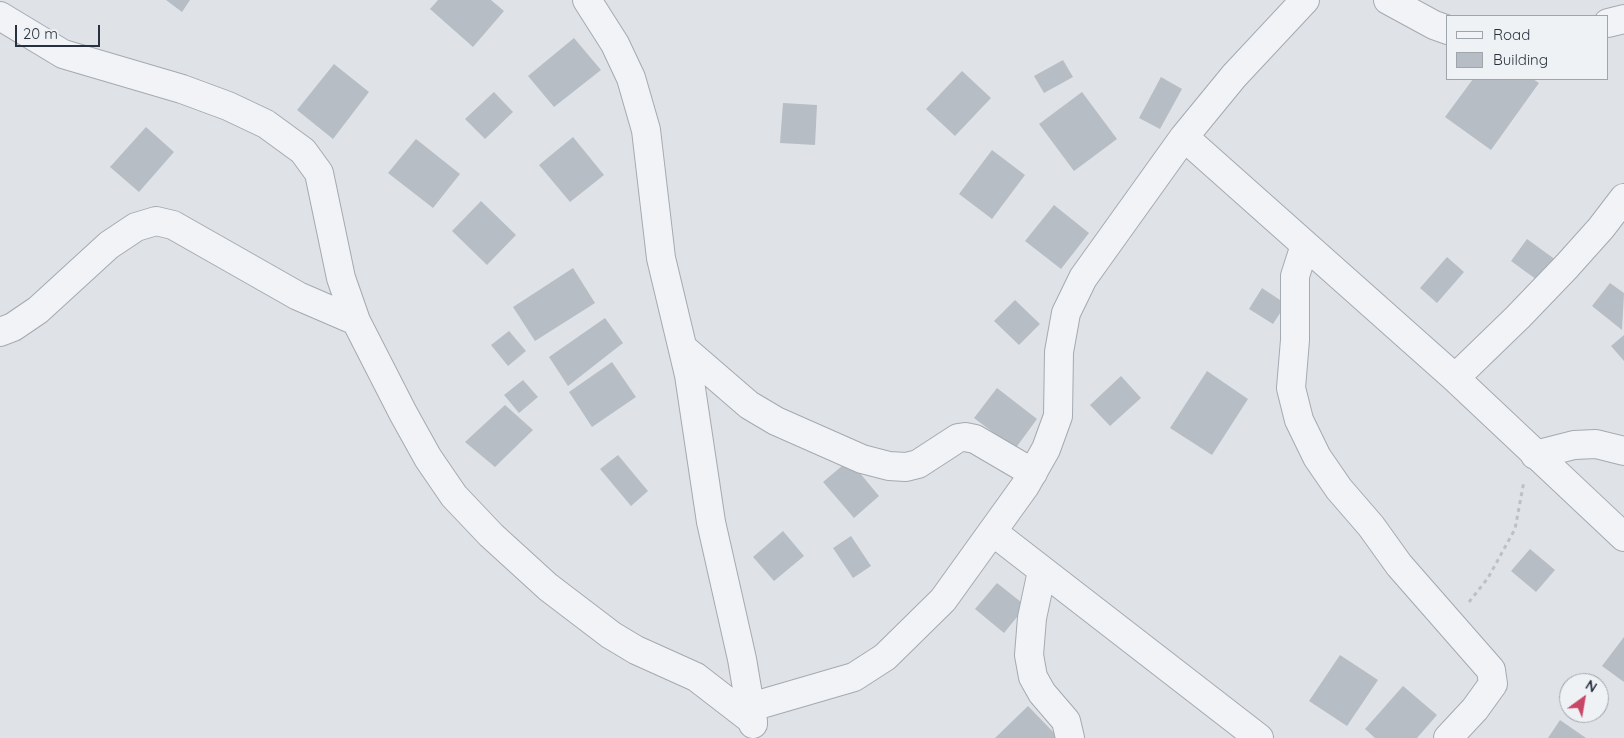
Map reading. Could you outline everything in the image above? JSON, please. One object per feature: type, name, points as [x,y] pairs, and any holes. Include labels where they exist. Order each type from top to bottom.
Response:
[{"type":"street","points":[[587,0],[615,44],[631,78],[646,130],[661,258],[689,375],[711,522],[753,722]]},
{"type":"street","points":[[753,722],[854,677],[886,657],[944,600],[1033,473],[1046,449],[1058,416],[1059,352],[1066,313],[1083,278],[1184,138],[1234,76],[1305,0]]},
{"type":"street","points":[[1388,0],[1434,25],[1446,29]]},
{"type":"street","points":[[0,16],[63,54],[182,89],[228,106],[266,124],[303,151],[319,173],[340,278],[356,321],[428,458],[454,496],[491,535],[548,587],[611,635],[636,650],[696,677],[753,722]]},
{"type":"street","points":[[1609,23],[1624,19]]},
{"type":"street","points":[[1184,138],[1455,378],[1624,537]]},
{"type":"street","points":[[1455,378],[1567,266],[1601,228],[1624,198]]},
{"type":"street","points":[[0,332],[14,327],[38,310],[109,245],[136,227],[156,221],[173,224],[298,296],[356,321]]},
{"type":"street","points":[[1306,245],[1294,276],[1295,340],[1291,388],[1299,420],[1317,457],[1339,489],[1371,526],[1399,565],[1491,670],[1493,684],[1475,708],[1448,738]]},
{"type":"street","points":[[682,348],[749,405],[794,429],[862,459],[906,468],[918,464],[958,438],[965,437],[975,439],[1033,473]]},
{"type":"street","points":[[1530,450],[1596,444],[1624,451]]},
{"type":"street","points":[[993,532],[1259,738]]},
{"type":"street","points":[[1042,571],[1032,618],[1029,655],[1032,677],[1042,693],[1066,721],[1070,738]]},
{"type":"path","points":[[1445,617],[1471,601],[1501,558],[1515,529],[1530,450]]},
{"type":"building","points":[[166,0],[190,0],[182,12]]},
{"type":"building","points":[[438,0],[491,0],[504,11],[473,47],[430,9]]},
{"type":"building","points":[[574,38],[601,70],[554,107],[528,76]]},
{"type":"building","points":[[1063,60],[1073,77],[1044,93],[1034,76]]},
{"type":"building","points":[[334,64],[369,92],[333,139],[297,110]]},
{"type":"building","points":[[962,71],[991,98],[955,136],[926,109]]},
{"type":"building","points":[[1161,77],[1182,89],[1160,129],[1139,118]]},
{"type":"building","points":[[1472,80],[1534,80],[1539,83],[1491,150],[1445,117]]},
{"type":"building","points":[[494,92],[513,112],[485,139],[465,119]]},
{"type":"building","points":[[1082,92],[1117,139],[1074,171],[1039,124]]},
{"type":"building","points":[[783,103],[817,105],[815,145],[780,143]]},
{"type":"building","points":[[146,127],[174,152],[139,192],[110,167]]},
{"type":"building","points":[[573,137],[604,175],[570,202],[539,165]]},
{"type":"building","points":[[416,139],[460,174],[433,208],[388,173]]},
{"type":"building","points":[[992,150],[1025,175],[992,219],[959,194]]},
{"type":"building","points":[[481,201],[516,235],[487,265],[452,231]]},
{"type":"building","points":[[1054,205],[1089,233],[1061,269],[1025,241]]},
{"type":"building","points":[[1527,239],[1560,263],[1544,285],[1511,261]]},
{"type":"building","points":[[1447,257],[1464,272],[1437,303],[1420,288]]},
{"type":"building","points":[[573,268],[595,303],[535,341],[513,307]]},
{"type":"building","points":[[1610,283],[1624,293],[1622,330],[1592,306]]},
{"type":"building","points":[[1262,288],[1286,304],[1273,324],[1249,309]]},
{"type":"building","points":[[1015,300],[1040,324],[1019,345],[994,321]]},
{"type":"building","points":[[605,318],[623,343],[568,386],[549,357]]},
{"type":"building","points":[[509,331],[526,351],[508,366],[491,345]]},
{"type":"building","points":[[1624,335],[1624,361],[1611,346]]},
{"type":"building","points":[[612,362],[636,397],[592,427],[569,392]]},
{"type":"building","points":[[1207,371],[1248,399],[1212,455],[1170,428]]},
{"type":"building","points":[[1121,376],[1141,398],[1110,426],[1090,405]]},
{"type":"building","points":[[523,380],[538,397],[519,413],[504,395]]},
{"type":"building","points":[[997,388],[1037,419],[1015,449],[974,418]]},
{"type":"building","points":[[505,405],[533,430],[495,467],[465,442]]},
{"type":"building","points":[[618,455],[648,491],[631,506],[600,469]]},
{"type":"building","points":[[849,460],[879,496],[854,518],[823,482]]},
{"type":"building","points":[[783,531],[804,556],[774,581],[753,557]]},
{"type":"building","points":[[851,536],[871,566],[853,578],[833,548]]},
{"type":"building","points":[[1530,549],[1555,570],[1536,592],[1511,571]]},
{"type":"building","points":[[997,583],[1026,606],[1004,633],[975,609]]},
{"type":"building","points":[[1624,637],[1624,682],[1602,666]]},
{"type":"building","points":[[1340,655],[1378,680],[1347,726],[1309,701]]},
{"type":"building","points":[[1403,686],[1437,715],[1417,738],[1375,738],[1365,729]]},
{"type":"building","points":[[1028,706],[1059,738],[995,738]]},
{"type":"building","points":[[1559,722],[1564,723],[1586,738],[1548,738]]}]
